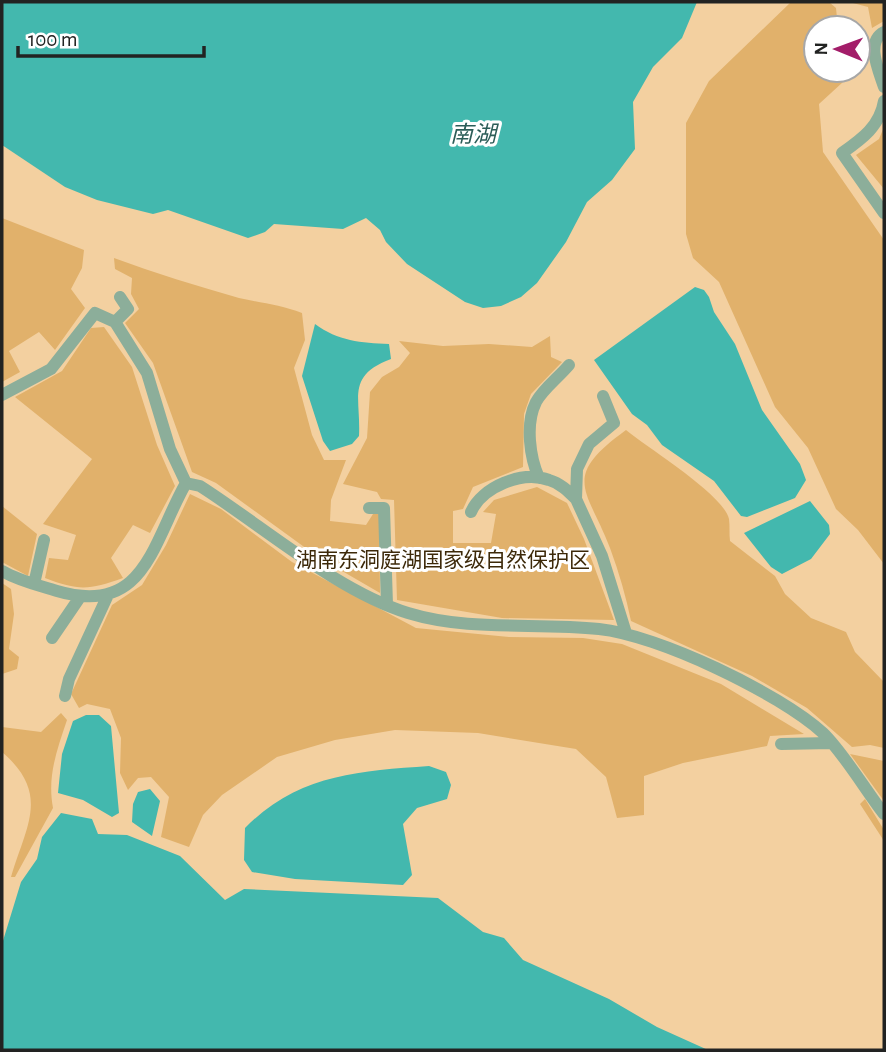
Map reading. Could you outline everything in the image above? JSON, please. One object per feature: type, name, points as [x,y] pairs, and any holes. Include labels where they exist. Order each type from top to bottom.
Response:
[{"type":"street","points":[[884,32],[878,35],[873,47],[884,87]]},
{"type":"street","points":[[884,101],[882,114],[872,130],[842,153],[884,213]]},
{"type":"street","points":[[115,322],[128,309],[120,297]]},
{"type":"street","points":[[2,395],[51,369],[95,313],[115,322],[147,373],[170,449],[186,483]]},
{"type":"street","points":[[539,478],[531,460],[532,414],[536,401],[569,365]]},
{"type":"street","points":[[576,499],[577,469],[589,444],[614,423],[603,396]]},
{"type":"street","points":[[471,512],[477,498],[502,484],[539,478],[559,484],[576,499],[602,556],[625,633]]},
{"type":"street","points":[[2,571],[34,584],[80,597],[107,597],[134,580],[156,545],[186,483]]},
{"type":"street","points":[[186,483],[200,486],[321,569],[387,605],[410,614],[468,624],[598,629],[625,633],[706,666],[775,700],[824,734],[884,814]]},
{"type":"street","points":[[369,508],[384,508],[387,605]]},
{"type":"street","points":[[34,584],[44,540]]},
{"type":"street","points":[[52,638],[80,597]]},
{"type":"street","points":[[65,696],[69,678],[107,597]]},
{"type":"street","points":[[781,744],[831,743]]},
{"type":"green space","name":"湖南东洞庭湖国家级自然保护区","points":[[2,2],[884,2],[884,1050],[2,1050]]},
{"type":"green space","points":[[791,2],[829,2],[836,8],[837,14],[802,14],[802,84],[841,84],[819,104],[823,152],[884,240],[884,564],[858,530],[836,509],[808,448],[775,407],[719,282],[693,258],[686,234],[686,123],[709,81]]},
{"type":"green space","points":[[849,2],[884,2],[884,21],[872,28],[872,14],[869,14],[868,7]]},
{"type":"green space","points":[[884,127],[884,189],[856,155],[879,139]]},
{"type":"green space","points":[[2,218],[84,250],[82,268],[71,289],[85,308],[55,350],[39,332],[9,351],[20,372],[2,382]]},
{"type":"green space","points":[[114,258],[239,298],[302,313],[305,340],[294,368],[312,435],[324,460],[346,460],[331,500],[330,521],[366,525],[373,514],[379,514],[380,593],[318,557],[216,483],[192,472],[153,363],[125,323],[139,309],[131,294],[132,278],[115,269]]},
{"type":"green space","points":[[104,327],[132,367],[157,445],[175,486],[150,533],[133,525],[111,558],[123,578],[92,587],[76,587],[45,578],[49,558],[68,560],[76,535],[43,524],[92,459],[15,397],[62,371],[91,328]]},
{"type":"green space","points":[[550,336],[551,357],[562,362],[531,394],[524,414],[523,467],[473,487],[463,509],[453,511],[453,543],[491,543],[496,514],[483,512],[494,500],[537,487],[567,503],[584,539],[614,620],[502,618],[397,600],[394,500],[381,499],[377,492],[343,484],[367,438],[370,392],[382,377],[399,367],[410,353],[399,341],[443,346],[489,344],[532,347]]},
{"type":"green space","points":[[626,430],[684,472],[714,498],[729,519],[730,541],[775,576],[785,594],[811,618],[846,632],[855,652],[884,682],[884,748],[870,745],[852,747],[807,708],[752,676],[631,621],[613,557],[585,484],[586,473],[592,460]]},
{"type":"green space","points":[[190,494],[221,509],[292,562],[416,628],[509,637],[583,638],[622,644],[721,684],[804,734],[770,736],[767,746],[683,763],[644,776],[644,815],[617,818],[606,777],[576,749],[478,733],[395,730],[335,740],[277,757],[222,795],[203,815],[189,847],[161,837],[169,797],[151,777],[138,778],[128,790],[120,773],[121,738],[110,709],[87,704],[79,708],[71,694],[112,605],[142,585],[166,545]]},
{"type":"green space","points":[[2,506],[37,534],[28,576],[2,562]]},
{"type":"green space","points":[[2,583],[11,589],[14,614],[9,649],[19,657],[17,669],[2,674]]},
{"type":"green space","points":[[61,713],[67,720],[52,774],[53,808],[15,877],[11,877],[28,826],[30,797],[26,782],[17,767],[2,752],[2,727],[41,732]]},
{"type":"green space","points":[[850,754],[884,761],[884,801]]},
{"type":"green space","points":[[865,799],[884,830],[884,841],[860,804]]},
{"type":"water","name":"南湖","points":[[2,2],[697,2],[682,38],[653,67],[633,102],[635,149],[612,180],[587,202],[566,242],[537,283],[521,297],[501,306],[483,308],[465,302],[407,264],[386,242],[380,230],[366,218],[343,229],[274,224],[265,232],[248,238],[168,210],[153,214],[97,200],[65,187],[2,145]]},
{"type":"water","points":[[695,287],[704,290],[709,297],[714,312],[735,344],[762,410],[800,464],[806,480],[795,498],[747,517],[741,516],[714,481],[662,445],[647,425],[632,414],[594,360]]},
{"type":"water","points":[[315,324],[350,340],[389,344],[391,359],[367,373],[362,381],[358,399],[359,436],[352,444],[330,451],[323,441],[302,376]]},
{"type":"water","points":[[810,501],[829,525],[830,534],[811,559],[782,574],[771,567],[744,533]]},
{"type":"water","points":[[86,715],[99,715],[111,726],[119,813],[112,817],[83,800],[58,793],[62,754],[73,721]]},
{"type":"water","points":[[429,766],[446,772],[451,785],[447,799],[417,808],[403,824],[412,875],[403,885],[295,879],[252,872],[244,860],[245,828],[265,810],[307,786],[377,770]]},
{"type":"water","points":[[150,789],[160,801],[152,836],[132,822],[133,804],[138,792]]},
{"type":"water","points":[[61,813],[92,819],[98,834],[127,835],[180,856],[225,900],[244,889],[438,898],[483,932],[504,938],[523,960],[609,999],[657,1027],[708,1050],[2,1050],[2,944],[21,882],[37,859],[42,837]]}]
